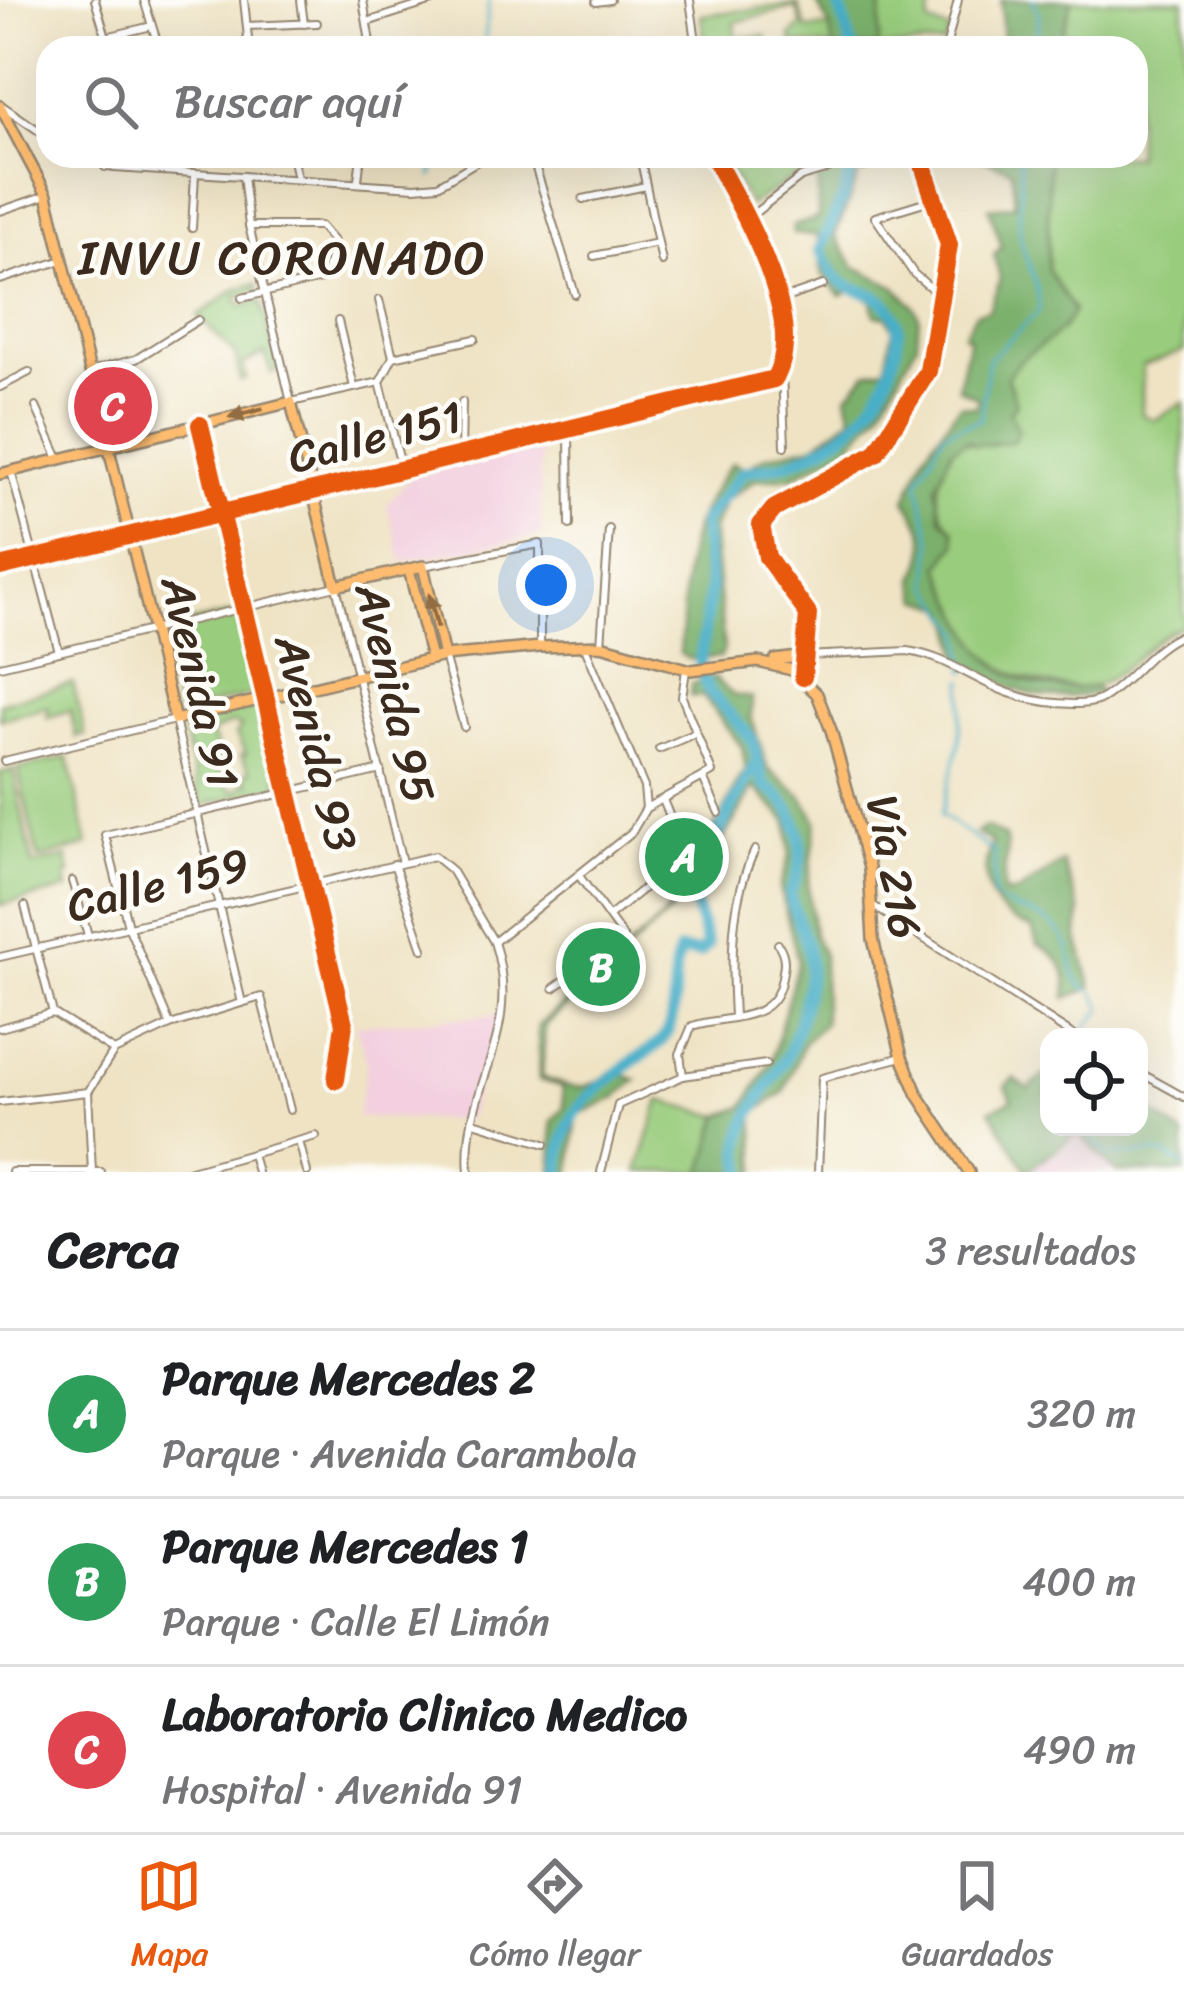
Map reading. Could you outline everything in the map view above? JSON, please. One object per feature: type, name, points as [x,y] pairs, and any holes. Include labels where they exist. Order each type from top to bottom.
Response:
[{"type":"main road","name":"Avenida 91","points":[[3,110],[47,195],[175,720]]},
{"type":"main road","points":[[5,472],[291,402]]},
{"type":"main road","name":"Avenida 95","points":[[291,402],[336,586]]},
{"type":"main road","points":[[336,586],[422,566],[445,656]]},
{"type":"main road","points":[[409,569],[430,659]]},
{"type":"main road","points":[[175,720],[445,656],[601,645],[688,670],[805,656]]},
{"type":"main road","points":[[758,662],[803,677]]},
{"type":"main road","name":"Vía 216","points":[[803,677],[817,694],[831,730],[875,907],[874,939],[902,1057],[918,1095],[970,1172]]},
{"type":"street","points":[[94,0],[105,36]]},
{"type":"street","points":[[145,0],[155,36]]},
{"type":"street","points":[[244,0],[244,36]]},
{"type":"street","points":[[301,0],[304,24]]},
{"type":"street","points":[[363,0],[369,36]]},
{"type":"street","points":[[367,22],[436,0]]},
{"type":"street","points":[[596,2],[610,0]]},
{"type":"street","points":[[690,0],[695,36]]},
{"type":"street","points":[[949,36],[958,0]]},
{"type":"street","points":[[247,26],[317,23]]},
{"type":"street","points":[[114,36],[152,26]]},
{"type":"street","points":[[3,110],[36,130]]},
{"type":"street","points":[[128,168],[438,185],[467,168]]},
{"type":"street","points":[[295,168],[297,178]]},
{"type":"street","points":[[358,180],[360,168]]},
{"type":"street","points":[[536,168],[575,294]]},
{"type":"street","points":[[642,168],[662,262]]},
{"type":"street","points":[[719,168],[747,219],[777,302],[785,446]]},
{"type":"street","points":[[803,677],[808,614],[767,557],[761,525],[774,509],[865,461],[886,442],[928,371],[950,244],[922,168]]},
{"type":"street","points":[[747,219],[801,177],[828,169]]},
{"type":"street","points":[[192,228],[195,174]]},
{"type":"street","points":[[243,176],[249,226],[291,402],[380,382]]},
{"type":"street","points":[[583,199],[646,186]]},
{"type":"street","points":[[0,211],[47,195]]},
{"type":"street","points":[[934,199],[874,217],[914,274],[943,298]]},
{"type":"street","points":[[242,298],[325,278],[334,242],[320,226],[249,226]]},
{"type":"street","points":[[594,256],[658,243]]},
{"type":"street","points":[[0,280],[63,260]]},
{"type":"street","points":[[777,302],[823,285]]},
{"type":"street","points":[[379,300],[394,357],[380,382],[401,470]]},
{"type":"street","points":[[91,371],[136,359],[198,320]]},
{"type":"street","points":[[338,321],[355,387]]},
{"type":"street","points":[[394,357],[475,338]]},
{"type":"street","name":"Calle 151","points":[[0,567],[768,381],[782,362]]},
{"type":"street","points":[[0,387],[29,372]]},
{"type":"street","points":[[461,456],[462,402]]},
{"type":"street","points":[[36,407],[59,459]]},
{"type":"street","name":"Avenida 93","points":[[200,425],[344,1024],[336,1080]]},
{"type":"street","points":[[569,430],[570,525]]},
{"type":"street","points":[[5,472],[59,652]]},
{"type":"street","points":[[601,645],[608,529]]},
{"type":"street","points":[[422,566],[542,545],[540,647]]},
{"type":"street","points":[[0,666],[336,586]]},
{"type":"street","name":"Avenida 95","points":[[336,586],[381,770],[398,863],[426,856],[443,859],[494,942]]},
{"type":"street","points":[[805,656],[895,650],[924,653],[1006,697],[1082,703],[1101,700],[1162,644],[1184,634]]},
{"type":"street","points":[[584,645],[640,777],[646,808]]},
{"type":"street","points":[[445,656],[464,727]]},
{"type":"street","points":[[469,1172],[473,1122],[505,1010],[504,975],[494,942],[632,832],[646,808],[712,772],[682,697],[688,670]]},
{"type":"street","points":[[4,761],[175,720]]},
{"type":"street","name":"Avenida 91","points":[[175,720],[242,1003]]},
{"type":"street","points":[[659,749],[696,733]]},
{"type":"street","points":[[170,1025],[128,926],[105,835],[381,770]]},
{"type":"street","points":[[704,780],[719,813]]},
{"type":"street","points":[[663,800],[679,839]]},
{"type":"street","points":[[734,1017],[730,955],[747,866],[755,850]]},
{"type":"street","points":[[398,863],[423,949]]},
{"type":"street","name":"Calle 159","points":[[0,956],[398,863]]},
{"type":"street","points":[[554,988],[623,937],[580,877]]},
{"type":"street","points":[[611,915],[655,879]]},
{"type":"street","points":[[72,881],[88,936]]},
{"type":"street","points":[[25,906],[52,1013],[115,1051]]},
{"type":"street","points":[[875,907],[1062,1028]]},
{"type":"street","points":[[683,1076],[680,1054],[692,1026],[759,1013],[778,993],[784,966],[778,944]]},
{"type":"street","points":[[12,1172],[95,1171],[88,1092],[115,1051],[170,1025],[261,998],[290,1110]]},
{"type":"street","points":[[0,1028],[52,1013]]},
{"type":"street","points":[[818,1172],[822,1078],[902,1057]]},
{"type":"street","points":[[602,1172],[618,1105],[683,1076],[766,1064]]},
{"type":"street","points":[[1148,1077],[1184,1097]]},
{"type":"street","points":[[0,1102],[88,1092]]},
{"type":"street","points":[[473,1122],[544,1144]]},
{"type":"street","points":[[187,1172],[316,1136]]},
{"type":"street","points":[[299,1141],[307,1172]]},
{"type":"street","points":[[252,1154],[257,1172]]},
{"type":"shaded area","points":[[540,443],[541,536],[402,562],[387,505],[413,473]]},
{"type":"shaded area","points":[[500,1015],[467,1120],[357,1117],[367,1063],[356,1025]]},
{"type":"shaded area","points":[[1074,1136],[1082,1136],[1116,1172],[1025,1172]]},
{"type":"green space","points":[[815,0],[882,0],[879,36],[831,36]]},
{"type":"green space","points":[[882,0],[930,5],[929,24],[950,30],[948,36],[879,36]]},
{"type":"green space","points":[[1001,0],[1072,0],[1062,36],[1002,36]]},
{"type":"green space","points":[[1072,0],[1184,0],[1184,351],[1143,366],[1142,414],[1155,420],[1184,402],[1184,625],[1111,677],[1084,687],[1028,679],[992,660],[969,629],[940,566],[954,530],[938,498],[944,464],[957,442],[994,445],[1010,413],[1007,378],[1012,368],[1073,310],[1048,271],[1049,168],[1148,168],[1148,36],[1062,36]]},
{"type":"green space","points":[[798,4],[806,29],[830,27],[831,36],[791,36],[802,25],[796,7],[735,22],[736,36],[704,36],[701,15]]},
{"type":"green space","points":[[728,168],[822,168],[800,174],[750,205]]},
{"type":"green space","points":[[1007,168],[1049,168],[1048,270],[1073,310],[1061,330],[1007,378],[1016,403],[1010,412],[1018,431],[1013,442],[975,445],[967,440],[952,449],[936,487],[941,517],[954,530],[956,544],[940,566],[965,621],[992,661],[1032,683],[1095,687],[1100,693],[1058,697],[1026,693],[960,661],[954,623],[946,607],[920,599],[915,578],[925,546],[906,500],[925,453],[960,405],[976,407],[978,398],[958,388],[969,337],[963,335],[976,313],[989,310],[1000,279],[994,254],[1002,247],[989,208],[1015,205],[1012,170]]},
{"type":"green space","points":[[859,174],[835,236],[854,266],[896,287],[914,306],[919,317],[917,343],[880,411],[848,447],[792,477],[755,480],[726,500],[713,529],[724,649],[721,657],[689,659],[680,654],[688,554],[714,489],[732,463],[746,468],[766,456],[814,445],[852,417],[847,396],[867,372],[886,367],[893,328],[887,317],[875,315],[872,301],[854,289],[841,296],[822,274],[817,235],[793,234],[793,226],[818,218],[818,176]]},
{"type":"green space","points":[[256,283],[258,290],[237,295],[240,306],[261,301],[279,371],[271,373],[265,353],[243,364],[246,379],[240,381],[236,355],[198,316],[236,289]]},
{"type":"green space","points":[[237,612],[256,694],[178,712],[158,630]]},
{"type":"green space","points":[[714,678],[733,695],[752,698],[751,717],[768,769],[802,796],[817,821],[808,885],[814,935],[823,955],[824,1023],[804,1043],[784,1092],[754,1113],[757,1172],[703,1172],[720,1116],[744,1107],[772,1060],[798,961],[780,887],[790,855],[788,822],[754,787],[714,855],[678,883],[676,907],[545,1026],[542,1077],[579,1087],[613,1071],[637,1080],[615,1098],[577,1115],[571,1172],[553,1172],[552,1121],[564,1108],[562,1086],[539,1080],[538,1026],[672,906],[680,870],[718,822],[746,770],[742,747],[703,696],[690,696],[692,684]]},
{"type":"green space","points":[[73,683],[85,735],[76,737],[70,710],[47,718],[49,707],[0,719],[0,703]]},
{"type":"green space","points":[[261,706],[280,786],[201,805],[182,725]],"holes":[[[232,723],[241,727],[236,734],[246,754],[241,756],[251,771],[245,773],[249,784],[243,782],[236,792],[220,779],[222,759],[211,733]]]},
{"type":"green space","points":[[68,757],[88,845],[38,859],[18,769]]},
{"type":"green space","points":[[13,770],[33,865],[67,857],[70,874],[66,876],[68,889],[0,905],[0,773]]},
{"type":"green space","points":[[986,827],[1005,837],[1005,894],[1018,892],[1063,862],[1080,911],[1078,938],[1092,988],[1066,998],[1065,972],[1058,959],[1037,944],[1032,928],[997,907],[986,871],[992,842],[976,833]]},
{"type":"green space","points":[[1014,1078],[1028,1089],[1040,1079],[1040,1136],[1074,1136],[1027,1171],[990,1110],[1012,1100],[1006,1086]]},
{"type":"green space","points":[[660,1100],[720,1116],[703,1172],[638,1172]]},
{"type":"green space","points":[[1148,1108],[1184,1136],[1184,1172],[1116,1172],[1081,1136],[1148,1136]]},
{"type":"waterway","points":[[485,36],[489,0]]},
{"type":"waterway","points":[[838,0],[848,36]]},
{"type":"waterway","points":[[1033,0],[1039,15],[1037,36]]},
{"type":"waterway","points":[[432,177],[434,168]]},
{"type":"waterway","points":[[744,1172],[743,1136],[791,1046],[805,1000],[809,962],[790,893],[800,862],[795,819],[764,785],[752,739],[708,690],[703,677],[700,661],[710,588],[703,522],[743,472],[788,463],[841,435],[868,409],[888,376],[897,339],[895,316],[874,295],[838,279],[820,249],[851,168]]},
{"type":"waterway","points":[[966,672],[962,632],[929,584],[932,543],[918,481],[944,432],[981,419],[988,360],[1039,311],[1020,234],[1020,168]]},
{"type":"waterway","points":[[964,680],[959,744],[941,815],[995,853],[993,896],[1058,930],[1078,981],[1089,990]]},
{"type":"waterway","points":[[560,1172],[565,1135],[579,1108],[659,1043],[668,1030],[680,951],[700,953],[707,945],[695,905],[703,850],[717,836],[755,764]]},
{"type":"waterway","points":[[1086,1028],[1103,1009],[1094,992]]},
{"type":"waterway","points":[[1091,1136],[1108,1155],[1156,1153],[1184,1166]]},
{"type":"cycle path","points":[[0,567],[774,379],[783,356],[778,297],[754,234],[719,168]]},
{"type":"cycle path","points":[[803,677],[808,614],[767,557],[761,525],[774,509],[876,453],[928,371],[949,245],[924,168]]},
{"type":"cycle path","points":[[200,425],[344,1024],[336,1080]]},
{"type":"place","name":"Laboratorio Clinico Medico","points":[[113,406]]},
{"type":"place","name":"Parque Mercedes 2","points":[[684,857]]},
{"type":"place","name":"Parque Mercedes 1","points":[[601,967]]},
{"type":"district","name":"INVU CORONADO","points":[[283,257]]}]
